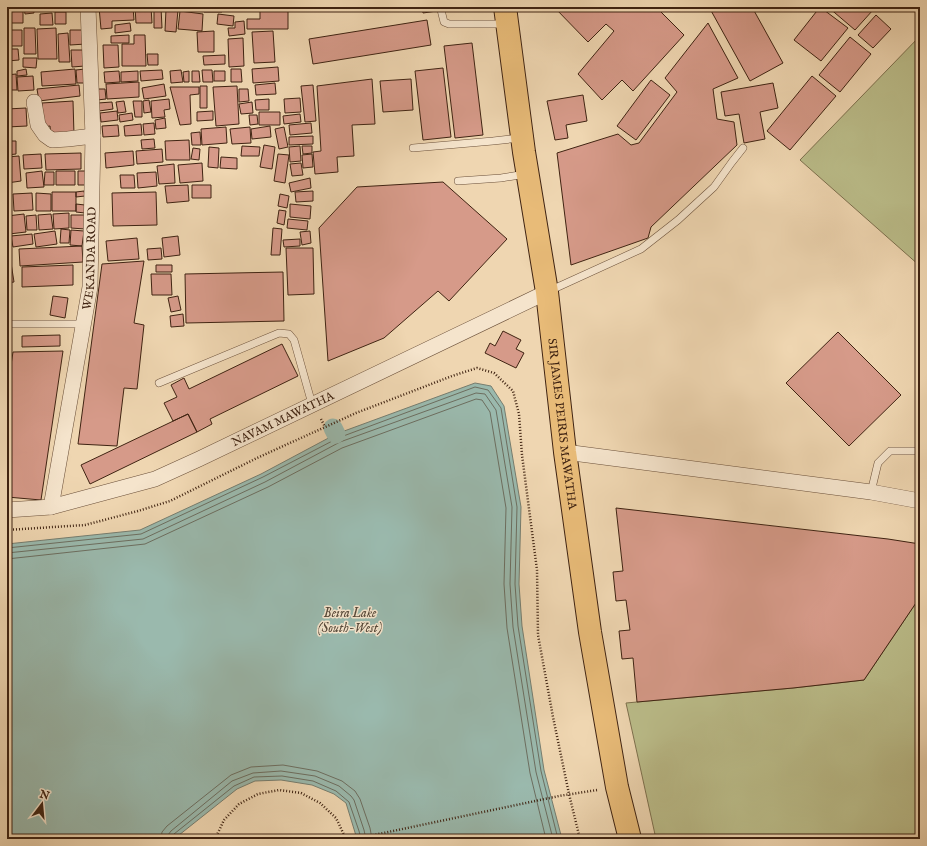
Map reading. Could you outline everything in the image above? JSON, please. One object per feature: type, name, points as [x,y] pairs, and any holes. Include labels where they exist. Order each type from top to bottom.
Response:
[{"type":"highway","name":"SIR JAMES PEIRIS MAWATHA","points":[[506,15],[522,137],[547,292],[565,452],[590,632],[617,787],[630,839]]},
{"type":"street","name":"WEKANDA ROAD","points":[[51,508],[90,287],[93,136],[88,7]]},
{"type":"street","points":[[34,102],[38,125],[45,135],[52,140],[93,136]]},
{"type":"street","name":"NAVAM MAWATHA","points":[[7,510],[51,508],[155,479],[547,292]]},
{"type":"street","points":[[565,452],[918,498]]},
{"type":"lane","points":[[442,10],[444,22],[448,24],[506,15]]},
{"type":"lane","points":[[413,148],[522,137]]},
{"type":"lane","points":[[547,292],[641,249],[678,220],[714,187],[743,148]]},
{"type":"lane","points":[[458,181],[501,178],[528,173]]},
{"type":"lane","points":[[7,324],[83,324]]},
{"type":"lane","points":[[158,383],[279,333],[289,334],[294,340],[312,404]]},
{"type":"lane","points":[[871,492],[878,463],[890,451],[920,451]]},
{"type":"path","points":[[308,435],[356,413],[452,376],[477,368],[494,373],[513,391],[519,414],[522,455],[536,570],[538,635],[553,717],[580,839]]},
{"type":"path","points":[[355,839],[569,794],[617,787]]},
{"type":"path","points":[[215,839],[224,820],[239,804],[258,794],[279,790],[301,793],[320,803],[336,818],[346,839]]},
{"type":"green space","points":[[920,36],[920,266],[800,160]]},
{"type":"green space","points":[[920,597],[920,839],[656,839],[626,703],[864,680]]},
{"type":"water","name":"Beira Lake (South-West)","points":[[475,383],[491,386],[504,406],[521,507],[519,584],[522,626],[544,770],[562,839],[357,839],[346,803],[334,794],[312,785],[281,780],[255,781],[237,789],[174,839],[7,839],[7,544],[140,530],[261,474],[336,434]]},
{"type":"building","points":[[7,7],[21,7],[21,9],[7,10]]},
{"type":"building","points":[[24,7],[33,7],[34,13],[25,14]]},
{"type":"building","points":[[55,7],[68,7],[68,9],[55,10]]},
{"type":"building","points":[[99,7],[133,7],[134,20],[112,21],[112,28],[101,29]]},
{"type":"building","points":[[135,7],[151,7],[152,23],[136,23]]},
{"type":"building","points":[[154,7],[161,7],[162,28],[154,28]]},
{"type":"building","points":[[204,7],[222,7],[222,12],[204,12]]},
{"type":"building","points":[[260,7],[288,7],[288,29],[247,29],[247,19],[260,19]]},
{"type":"building","points":[[422,7],[457,7],[457,8],[423,13]]},
{"type":"building","points":[[554,7],[656,7],[684,35],[633,91],[622,80],[602,100],[578,74],[614,31],[606,24],[588,42]]},
{"type":"building","points":[[709,7],[752,7],[783,63],[750,81]]},
{"type":"building","points":[[820,7],[848,28],[821,61],[794,40]]},
{"type":"building","points":[[828,7],[870,7],[873,10],[855,30]]},
{"type":"building","points":[[166,9],[178,10],[176,32],[165,31]]},
{"type":"building","points":[[23,11],[23,23],[7,23],[7,12]]},
{"type":"building","points":[[180,11],[203,14],[202,31],[178,29]]},
{"type":"building","points":[[55,12],[66,12],[66,24],[55,24]]},
{"type":"building","points":[[52,13],[53,25],[40,25],[40,14]]},
{"type":"building","points":[[218,14],[234,16],[233,26],[217,24]]},
{"type":"building","points":[[876,15],[891,29],[873,48],[858,35]]},
{"type":"building","points":[[427,20],[431,45],[313,64],[309,39]]},
{"type":"building","points":[[244,21],[245,34],[229,36],[228,28],[235,28],[235,22]]},
{"type":"building","points":[[130,23],[131,31],[115,33],[115,25]]},
{"type":"building","points":[[708,23],[738,78],[713,89],[717,119],[734,122],[737,145],[651,227],[648,238],[571,265],[557,153],[618,134],[631,145],[639,143],[677,92],[665,78]]},
{"type":"building","points":[[24,28],[35,28],[36,54],[24,54]]},
{"type":"building","points":[[56,28],[57,59],[38,59],[37,29]]},
{"type":"building","points":[[7,30],[22,30],[22,46],[7,46]]},
{"type":"building","points":[[70,30],[85,30],[86,44],[70,45]]},
{"type":"building","points":[[214,31],[214,52],[198,52],[197,32]]},
{"type":"building","points":[[273,31],[275,62],[254,63],[252,32]]},
{"type":"building","points":[[68,33],[70,62],[59,62],[58,34]]},
{"type":"building","points":[[129,35],[129,43],[111,43],[111,36]]},
{"type":"building","points":[[134,35],[145,35],[146,66],[122,66],[122,44],[134,44]]},
{"type":"building","points":[[850,37],[871,54],[840,92],[819,75]]},
{"type":"building","points":[[243,38],[244,66],[229,67],[228,39]]},
{"type":"building","points":[[472,43],[483,135],[455,138],[444,46]]},
{"type":"building","points":[[103,45],[118,45],[119,67],[104,68]]},
{"type":"building","points":[[7,49],[18,49],[19,60],[7,61]]},
{"type":"building","points":[[71,50],[84,50],[85,66],[72,67]]},
{"type":"building","points":[[147,54],[158,54],[158,65],[148,65]]},
{"type":"building","points":[[225,55],[225,64],[204,65],[203,56]]},
{"type":"building","points":[[23,58],[37,58],[36,68],[23,67]]},
{"type":"building","points":[[278,67],[279,81],[253,83],[252,69]]},
{"type":"building","points":[[443,68],[451,137],[423,140],[415,71]]},
{"type":"building","points":[[26,69],[27,75],[17,76],[17,71]]},
{"type":"building","points":[[75,69],[76,84],[42,86],[41,72]]},
{"type":"building","points":[[85,69],[85,83],[77,83],[76,70]]},
{"type":"building","points":[[231,69],[241,69],[242,82],[231,82]]},
{"type":"building","points":[[162,70],[163,79],[141,81],[140,71]]},
{"type":"building","points":[[181,70],[183,82],[171,83],[170,71]]},
{"type":"building","points":[[202,70],[212,70],[213,82],[203,82]]},
{"type":"building","points":[[119,71],[120,82],[105,83],[104,72]]},
{"type":"building","points":[[138,71],[138,81],[121,82],[121,72]]},
{"type":"building","points":[[189,71],[189,82],[184,82],[183,72]]},
{"type":"building","points":[[192,71],[199,71],[200,82],[192,82]]},
{"type":"building","points":[[214,71],[225,71],[225,81],[214,81]]},
{"type":"building","points":[[16,74],[17,90],[8,90],[7,75]]},
{"type":"building","points":[[33,76],[34,90],[18,91],[17,77]]},
{"type":"building","points":[[812,76],[836,96],[790,150],[767,131]]},
{"type":"building","points":[[372,79],[375,124],[352,125],[354,156],[337,157],[338,172],[315,174],[313,152],[321,151],[317,86]]},
{"type":"building","points":[[411,79],[413,110],[383,112],[380,81]]},
{"type":"building","points":[[651,80],[670,95],[636,140],[617,126]]},
{"type":"building","points":[[139,82],[139,97],[107,99],[106,84]]},
{"type":"building","points":[[275,83],[276,94],[256,95],[255,85]]},
{"type":"building","points":[[773,83],[778,108],[760,112],[765,139],[744,143],[739,114],[725,116],[721,92]]},
{"type":"building","points":[[164,84],[166,96],[144,99],[142,88]]},
{"type":"building","points":[[79,85],[80,96],[39,101],[37,89]]},
{"type":"building","points":[[313,85],[316,121],[305,122],[301,86]]},
{"type":"building","points":[[200,86],[207,86],[207,108],[200,108]]},
{"type":"building","points":[[237,86],[239,124],[216,126],[213,87]]},
{"type":"building","points":[[170,87],[199,87],[199,94],[190,95],[191,124],[180,125]]},
{"type":"building","points":[[96,89],[105,89],[106,99],[97,100]]},
{"type":"building","points":[[239,89],[248,89],[249,101],[239,102]]},
{"type":"building","points":[[583,95],[587,121],[566,125],[568,138],[555,140],[547,101]]},
{"type":"building","points":[[300,98],[301,112],[285,113],[284,99]]},
{"type":"building","points":[[169,99],[170,109],[164,110],[165,117],[152,118],[151,101]]},
{"type":"building","points":[[269,99],[269,110],[256,110],[255,100]]},
{"type":"building","points":[[149,100],[151,112],[144,113],[143,101]]},
{"type":"building","points":[[73,101],[74,135],[51,136],[50,126],[43,127],[42,103]]},
{"type":"building","points":[[124,101],[126,112],[118,113],[116,102]]},
{"type":"building","points":[[133,101],[142,101],[142,117],[135,117]]},
{"type":"building","points":[[112,102],[113,109],[99,111],[98,103]]},
{"type":"building","points":[[252,102],[253,113],[241,114],[239,104]]},
{"type":"building","points":[[26,108],[27,126],[7,127],[7,109]]},
{"type":"building","points":[[117,111],[118,120],[101,122],[100,113]]},
{"type":"building","points":[[213,111],[213,120],[197,121],[197,112]]},
{"type":"building","points":[[259,112],[280,112],[280,125],[259,125]]},
{"type":"building","points":[[132,113],[133,120],[120,122],[119,115]]},
{"type":"building","points":[[300,114],[301,122],[284,124],[283,116]]},
{"type":"building","points":[[249,115],[257,115],[258,124],[250,125]]},
{"type":"building","points":[[165,118],[166,128],[156,129],[155,120]]},
{"type":"building","points":[[154,123],[155,134],[144,135],[143,124]]},
{"type":"building","points":[[311,123],[312,133],[290,135],[289,125]]},
{"type":"building","points":[[141,124],[142,135],[125,136],[124,126]]},
{"type":"building","points":[[118,125],[119,136],[103,137],[102,126]]},
{"type":"building","points":[[270,126],[271,137],[252,139],[251,129]]},
{"type":"building","points":[[226,127],[227,143],[202,145],[201,129]]},
{"type":"building","points":[[250,127],[251,143],[232,144],[230,129]]},
{"type":"building","points":[[284,127],[288,147],[279,149],[275,129]]},
{"type":"building","points":[[200,132],[201,145],[192,145],[191,133]]},
{"type":"building","points":[[313,136],[313,144],[289,145],[289,137]]},
{"type":"building","points":[[154,139],[155,148],[142,149],[141,140]]},
{"type":"building","points":[[189,140],[190,160],[166,160],[165,141]]},
{"type":"building","points":[[7,141],[16,141],[16,154],[7,155]]},
{"type":"building","points":[[264,145],[275,147],[272,169],[260,167]]},
{"type":"building","points":[[242,146],[260,147],[259,156],[241,156]]},
{"type":"building","points":[[300,146],[301,161],[290,162],[289,147]]},
{"type":"building","points":[[302,146],[312,146],[312,153],[303,154]]},
{"type":"building","points":[[209,147],[219,148],[218,168],[208,167]]},
{"type":"building","points":[[193,148],[200,149],[199,160],[191,159]]},
{"type":"building","points":[[162,149],[163,162],[137,164],[136,151]]},
{"type":"building","points":[[133,151],[134,165],[106,168],[105,153]]},
{"type":"building","points":[[81,153],[81,169],[46,170],[45,154]]},
{"type":"building","points":[[41,154],[42,168],[24,169],[23,155]]},
{"type":"building","points":[[278,154],[289,155],[285,183],[274,181]]},
{"type":"building","points":[[312,154],[313,167],[303,168],[302,155]]},
{"type":"building","points":[[19,156],[21,181],[7,183],[7,157]]},
{"type":"building","points":[[221,157],[237,158],[237,169],[220,168]]},
{"type":"building","points":[[202,163],[203,181],[180,183],[178,165]]},
{"type":"building","points":[[301,163],[303,175],[292,176],[290,164]]},
{"type":"building","points":[[174,164],[175,183],[159,184],[157,166]]},
{"type":"building","points":[[42,171],[44,187],[27,188],[26,173]]},
{"type":"building","points":[[56,171],[75,171],[75,185],[56,185]]},
{"type":"building","points":[[78,171],[87,171],[87,185],[78,185]]},
{"type":"building","points":[[45,172],[54,172],[54,185],[44,185]]},
{"type":"building","points":[[156,172],[157,186],[138,188],[137,173]]},
{"type":"building","points":[[120,175],[134,175],[135,188],[121,188]]},
{"type":"building","points":[[310,178],[311,188],[291,192],[289,183]]},
{"type":"building","points":[[443,182],[507,239],[449,301],[438,291],[384,338],[328,361],[319,228],[357,187]]},
{"type":"building","points":[[188,185],[189,201],[167,203],[165,186]]},
{"type":"building","points":[[192,185],[211,185],[211,198],[192,198]]},
{"type":"building","points":[[84,191],[85,196],[76,197],[76,192]]},
{"type":"building","points":[[313,191],[313,201],[296,202],[295,192]]},
{"type":"building","points":[[7,192],[10,192],[10,211],[7,211]]},
{"type":"building","points":[[52,192],[76,192],[76,211],[52,211]]},
{"type":"building","points":[[156,192],[157,225],[113,226],[112,193]]},
{"type":"building","points":[[32,193],[33,210],[14,211],[13,194]]},
{"type":"building","points":[[36,193],[51,194],[51,211],[36,211]]},
{"type":"building","points":[[280,194],[289,196],[287,208],[278,206]]},
{"type":"building","points":[[76,204],[85,205],[85,213],[76,212]]},
{"type":"building","points":[[290,204],[311,206],[310,219],[290,217]]},
{"type":"building","points":[[279,210],[286,211],[284,225],[277,223]]},
{"type":"building","points":[[69,213],[69,228],[54,229],[53,214]]},
{"type":"building","points":[[24,214],[26,232],[9,234],[7,216]]},
{"type":"building","points":[[51,214],[53,229],[39,230],[38,215]]},
{"type":"building","points":[[36,215],[37,230],[27,230],[26,216]]},
{"type":"building","points":[[71,215],[85,215],[85,229],[71,228]]},
{"type":"building","points":[[288,219],[308,221],[307,230],[287,228]]},
{"type":"building","points":[[273,228],[282,229],[280,255],[271,255]]},
{"type":"building","points":[[61,229],[70,230],[69,243],[60,243]]},
{"type":"building","points":[[71,230],[84,231],[82,246],[70,245]]},
{"type":"building","points":[[55,231],[57,244],[36,247],[34,234]]},
{"type":"building","points":[[310,231],[311,243],[302,245],[300,232]]},
{"type":"building","points":[[7,232],[11,249],[7,250]]},
{"type":"building","points":[[32,234],[33,244],[13,247],[11,236]]},
{"type":"building","points":[[178,236],[180,255],[164,257],[162,238]]},
{"type":"building","points":[[137,238],[139,259],[108,261],[106,241]]},
{"type":"building","points":[[300,239],[300,246],[284,247],[283,240]]},
{"type":"building","points":[[82,246],[83,262],[20,266],[19,249]]},
{"type":"building","points":[[161,248],[162,259],[148,260],[147,249]]},
{"type":"building","points":[[286,248],[313,248],[314,294],[288,295]]},
{"type":"building","points":[[144,261],[134,323],[144,325],[137,389],[124,388],[117,446],[78,444],[102,264]]},
{"type":"building","points":[[11,263],[14,282],[7,283],[7,264]]},
{"type":"building","points":[[73,265],[73,285],[22,287],[22,267]]},
{"type":"building","points":[[156,265],[172,265],[172,272],[156,272]]},
{"type":"building","points":[[283,272],[284,321],[186,323],[185,274]]},
{"type":"building","points":[[151,274],[171,274],[172,295],[152,295]]},
{"type":"building","points":[[53,296],[68,298],[65,318],[50,315]]},
{"type":"building","points":[[178,296],[181,310],[171,312],[168,298]]},
{"type":"building","points":[[183,314],[184,326],[171,327],[170,316]]},
{"type":"building","points":[[503,331],[521,340],[516,349],[524,353],[516,368],[485,353],[490,343],[495,346]]},
{"type":"building","points":[[838,332],[901,395],[849,446],[786,383]]},
{"type":"building","points":[[60,335],[60,346],[22,347],[22,336]]},
{"type":"building","points":[[282,344],[298,376],[210,419],[212,424],[197,432],[188,414],[173,421],[164,403],[177,397],[171,385],[184,378],[189,389]]},
{"type":"building","points":[[63,351],[41,500],[7,497],[7,391],[13,352]]},
{"type":"building","points":[[188,414],[197,432],[90,484],[81,465]]},
{"type":"building","points":[[616,508],[888,539],[920,544],[920,597],[864,680],[637,702],[633,658],[622,659],[619,631],[630,630],[626,600],[616,601],[613,572],[623,571]]},
{"type":"building","points":[[252,835],[262,836],[270,839],[242,839]]},
{"type":"waterway","points":[[333,428],[336,434]]}]
